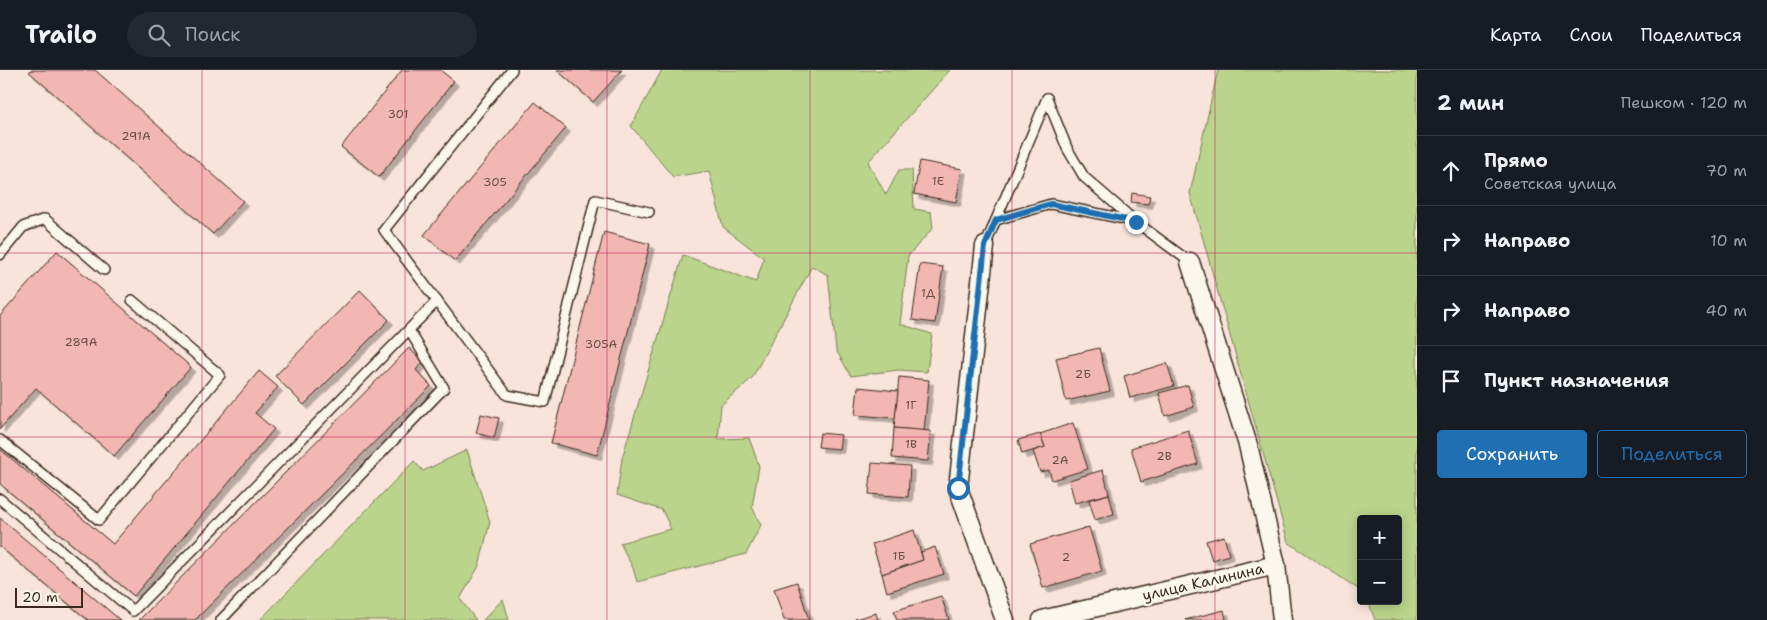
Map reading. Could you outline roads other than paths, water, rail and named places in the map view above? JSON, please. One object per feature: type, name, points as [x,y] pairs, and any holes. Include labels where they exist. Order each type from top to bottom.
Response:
[{"type":"street","points":[[985,246],[958,488],[1005,620]]},
{"type":"street","points":[[1190,262],[1248,445],[1276,565],[1282,620]]},
{"type":"street","name":"улица Калинина","points":[[1042,620],[1276,565]]},
{"type":"lane","points":[[512,70],[384,230],[506,394],[546,402],[595,200],[649,212]]},
{"type":"lane","points":[[985,246],[1047,98],[1067,148],[1084,177],[1136,222],[1190,262]]},
{"type":"lane","points":[[996,220],[1051,204],[1136,222]]},
{"type":"lane","points":[[0,255],[24,227],[45,219],[104,270]]},
{"type":"lane","points":[[0,440],[99,520],[220,376],[132,300]]},
{"type":"lane","points":[[0,499],[133,611],[437,300]]},
{"type":"lane","points":[[221,620],[444,388],[409,330]]}]
